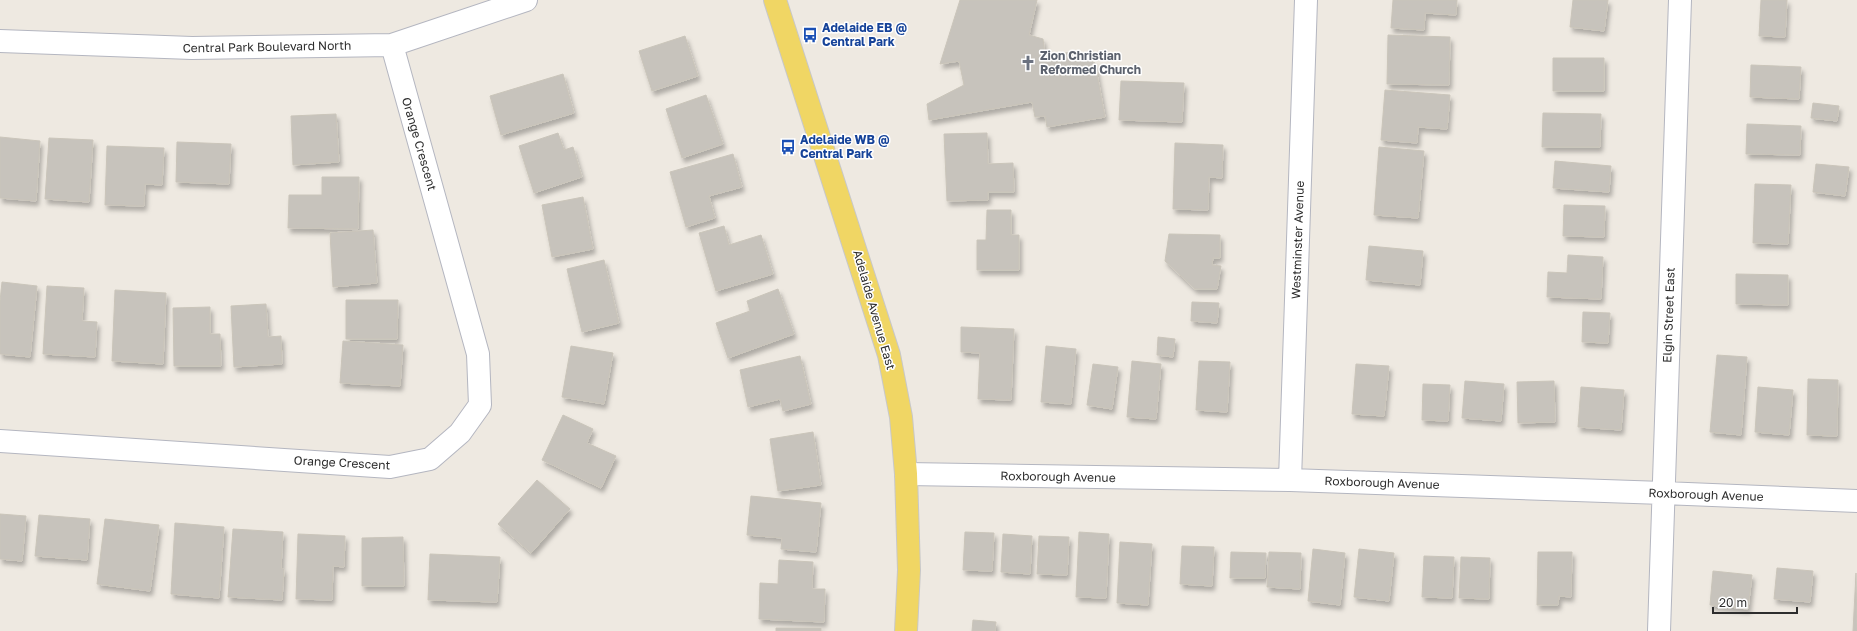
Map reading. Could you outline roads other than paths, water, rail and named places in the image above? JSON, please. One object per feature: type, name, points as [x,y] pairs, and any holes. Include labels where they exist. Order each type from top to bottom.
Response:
[{"type":"main road","name":"Adelaide Avenue East","points":[[775,0],[889,355],[901,417],[906,474],[909,570],[906,631]]},
{"type":"street","name":"Central Park Boulevard North","points":[[0,41],[192,48],[392,46],[526,0]]},
{"type":"street","name":"Westminster Avenue","points":[[1290,480],[1306,0]]},
{"type":"street","name":"Elgin Street East","points":[[1659,631],[1662,493],[1680,0]]},
{"type":"street","name":"Orange Crescent","points":[[0,441],[390,467],[430,459],[460,433],[480,405],[478,354],[392,46]]},
{"type":"street","name":"Roxborough Avenue","points":[[906,474],[1290,480],[1857,501]]},
{"type":"place","name":"Adelaide EB @ Central Park","points":[[810,35]]},
{"type":"place","name":"Zion Christian Reformed Church","points":[[1028,63]]},
{"type":"place","name":"Adelaide WB @ Central Park","points":[[788,147]]}]
